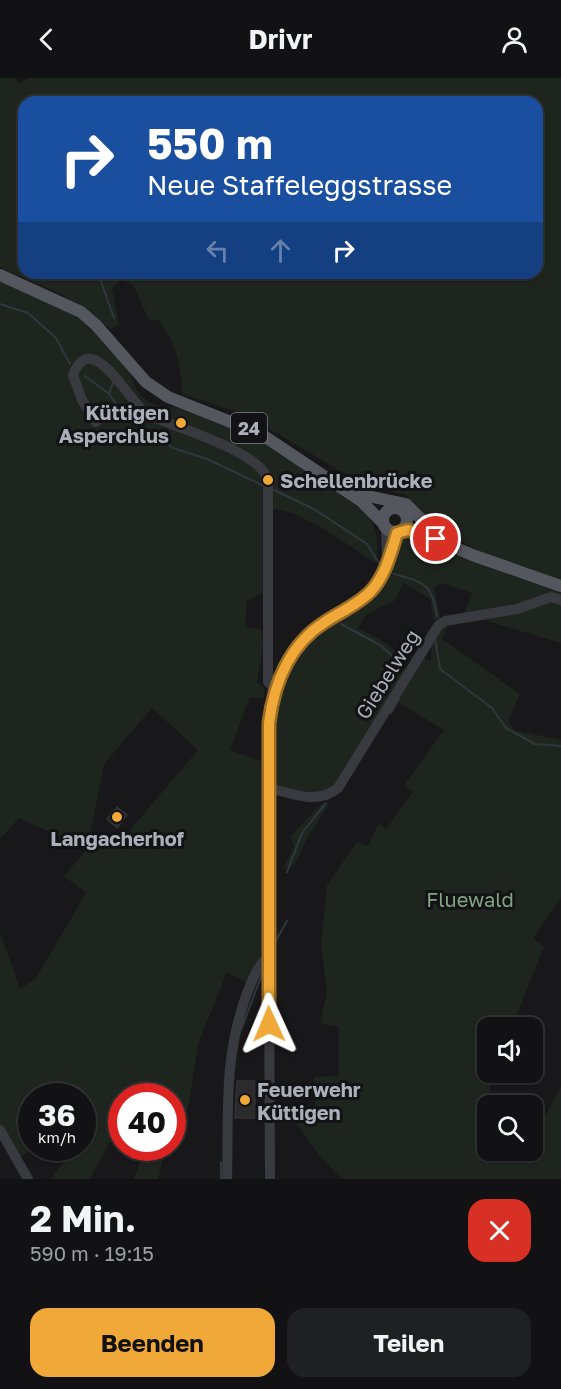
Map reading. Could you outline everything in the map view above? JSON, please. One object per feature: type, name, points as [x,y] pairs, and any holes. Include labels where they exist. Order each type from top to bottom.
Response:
[{"type":"main road","name":"24","points":[[0,275],[81,312],[96,325],[146,382],[168,397],[261,434],[349,492],[392,529],[420,533],[475,556],[561,586]]},
{"type":"main road","name":"24","points":[[349,492],[406,504],[438,532]]},
{"type":"main road","name":"24","points":[[361,501],[391,509]]},
{"type":"main road","points":[[391,509],[402,510],[407,516],[407,525],[392,529],[384,514],[391,509]]},
{"type":"main road","name":"24","points":[[407,516],[422,527],[438,532],[495,562]]},
{"type":"street","points":[[96,422],[82,400],[73,375],[81,362],[89,359],[102,363],[139,409],[220,442],[260,466],[267,474],[268,682],[275,689]]},
{"type":"street","points":[[270,1179],[269,723],[275,689],[282,673],[306,636],[370,592],[380,580],[386,566],[392,529]]},
{"type":"street","name":"Giebelweg","points":[[269,788],[315,799],[330,795],[338,788],[438,626],[445,621],[517,609],[552,597],[561,600]]},
{"type":"street","points":[[227,1179],[229,1059],[239,1017],[250,985],[262,961],[268,957]]},
{"type":"street","points":[[0,1130],[28,1179]]},
{"type":"green space","points":[[0,78],[15,78],[19,84],[29,78],[561,78],[561,582],[492,557],[464,543],[437,525],[406,495],[378,488],[342,472],[245,414],[182,394],[179,364],[170,337],[158,320],[149,320],[134,286],[122,280],[112,288],[119,324],[111,329],[61,294],[27,279],[543,279],[543,96],[18,96],[18,275],[0,267]]},
{"type":"green space","name":"Fluewald","points":[[0,279],[53,303],[95,331],[123,360],[137,390],[145,399],[156,405],[208,416],[263,442],[353,504],[372,523],[377,538],[376,563],[306,520],[277,509],[263,508],[263,593],[247,601],[245,627],[261,629],[263,646],[257,682],[264,688],[264,698],[250,697],[230,750],[263,762],[278,702],[291,668],[315,637],[332,622],[370,598],[380,588],[388,574],[398,545],[408,532],[561,590],[561,643],[484,620],[461,622],[472,593],[442,583],[434,588],[441,619],[434,621],[430,599],[404,583],[394,601],[367,614],[357,629],[379,639],[393,649],[403,662],[405,670],[422,658],[431,661],[432,630],[448,625],[442,639],[520,694],[508,721],[514,730],[561,740],[561,897],[533,938],[544,947],[516,1017],[477,1017],[477,1083],[491,1083],[488,1095],[477,1095],[477,1161],[543,1161],[543,1120],[561,1086],[561,1179],[342,1179],[319,1155],[290,1114],[315,1106],[314,1077],[339,1076],[339,1027],[320,1023],[327,992],[321,943],[327,885],[357,842],[368,846],[379,823],[386,829],[413,792],[404,785],[444,730],[393,699],[330,794],[269,788],[266,948],[250,985],[227,972],[198,1044],[186,1113],[186,1083],[108,1083],[108,1145],[90,1179],[51,1179],[64,1161],[96,1161],[96,1083],[18,1083],[18,1124],[16,1126],[18,1128],[18,1157],[0,1127],[0,932],[20,989],[36,978],[86,893],[64,876],[87,849],[19,818],[0,839]],"holes":[[[152,708],[198,750],[135,824],[123,844],[88,845],[104,764]]]},
{"type":"green space","points":[[322,803],[329,804],[306,840],[295,864],[283,869],[294,847],[291,836]]},
{"type":"green space","points":[[140,1161],[163,1161],[158,1179],[134,1179]]},
{"type":"building","name":"Langacherhof","points":[[117,807],[127,815],[117,828],[107,819]]},
{"type":"building","name":"Feuerwehr Küttigen","points":[[237,1081],[255,1081],[255,1118],[235,1118]]},
{"type":"waterway","points":[[100,279],[114,318]]},
{"type":"waterway","points":[[0,304],[28,313],[56,338],[70,364]]},
{"type":"waterway","points":[[85,376],[109,394],[127,419],[173,448],[207,459],[262,485]]},
{"type":"waterway","points":[[109,394],[113,383]]},
{"type":"waterway","points":[[274,490],[314,509],[367,544],[379,563]]},
{"type":"waterway","points":[[394,574],[413,579],[425,586],[432,597],[437,616]]},
{"type":"waterway","points":[[341,624],[380,645],[401,664]]},
{"type":"waterway","points":[[435,638],[440,669],[492,708],[506,728],[535,744],[561,746]]},
{"type":"waterway","points":[[391,713],[399,699]]},
{"type":"waterway","points":[[287,872],[302,833],[326,803]]},
{"type":"waterway","points":[[275,942],[287,921]]},
{"type":"waterway","points":[[241,1030],[262,974]]},
{"type":"waterway","points":[[221,1162],[221,1179]]},
{"type":"place","name":"Küttigen Asperchlus","points":[[181,423]]},
{"type":"place","name":"Schellenbrücke","points":[[268,480]]},
{"type":"place","name":"Langacherhof","points":[[117,817]]},
{"type":"place","name":"Feuerwehr Küttigen","points":[[245,1100]]},
{"type":"route","points":[[269,1024],[268,774],[269,723],[275,689],[293,654],[306,636],[323,622],[364,597],[380,580],[397,533],[408,530],[436,539]]}]
